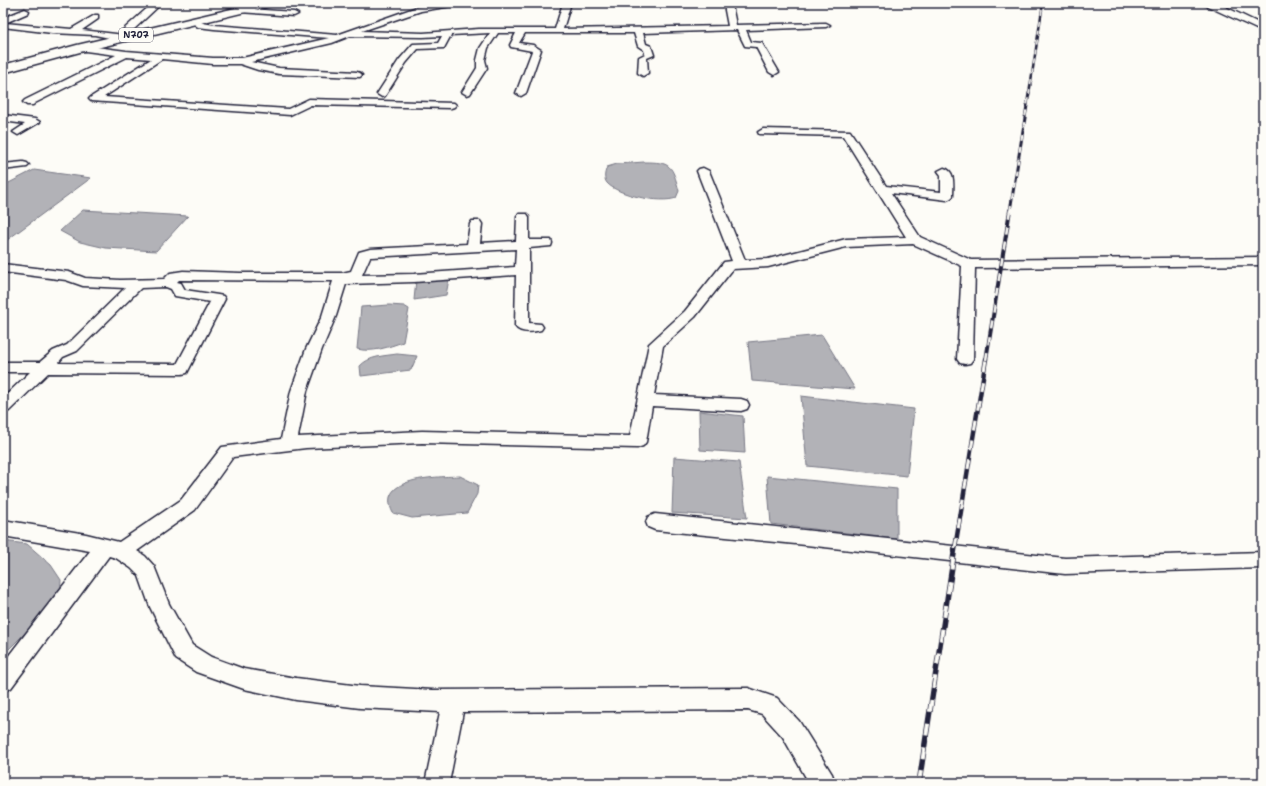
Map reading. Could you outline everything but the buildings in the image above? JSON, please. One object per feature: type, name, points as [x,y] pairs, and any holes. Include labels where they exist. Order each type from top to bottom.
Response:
[{"type":"highway","name":"N707","points":[[3,65],[257,3]]},
{"type":"highway","name":"N707","points":[[3,69],[81,48],[122,35],[194,21],[270,3]]},
{"type":"highway","points":[[1209,3],[1263,29]]},
{"type":"street","points":[[3,25],[122,35],[158,3]]},
{"type":"street","points":[[81,48],[126,54],[219,61],[242,61],[318,44],[420,9],[458,3]]},
{"type":"street","points":[[558,31],[567,3]]},
{"type":"street","points":[[727,4],[737,28],[748,44],[759,45],[774,72]]},
{"type":"street","points":[[3,21],[25,10]]},
{"type":"street","points":[[239,10],[294,14]]},
{"type":"street","points":[[73,32],[95,17]]},
{"type":"street","points":[[194,21],[201,25],[214,28],[345,35],[423,35],[496,31],[638,31],[826,25]]},
{"type":"street","points":[[467,92],[482,68],[481,60],[484,48],[496,31]]},
{"type":"street","points":[[521,92],[537,50],[530,46],[514,45],[522,31]]},
{"type":"street","points":[[638,31],[642,46],[648,48],[650,55],[643,57],[643,73]]},
{"type":"street","points":[[382,94],[402,62],[416,46],[441,46],[448,33]]},
{"type":"street","points":[[30,102],[28,102],[126,54]]},
{"type":"street","points":[[161,56],[94,99],[290,112],[309,102],[451,105]]},
{"type":"street","points":[[242,61],[261,68],[275,77],[348,83],[356,75],[275,77]]},
{"type":"street","points":[[3,118],[35,122],[18,132]]},
{"type":"street","points":[[763,132],[846,133],[915,240]]},
{"type":"street","points":[[3,167],[23,165]]},
{"type":"street","points":[[703,171],[740,265]]},
{"type":"street","points":[[882,189],[947,196],[947,175],[944,171]]},
{"type":"street","points":[[523,217],[522,326],[528,328],[536,327]]},
{"type":"street","points":[[473,247],[476,224]]},
{"type":"street","points":[[3,681],[113,549],[188,506],[228,451],[288,444],[422,437],[637,442],[656,344],[690,314],[729,265],[768,263],[846,243],[915,240],[969,264],[1263,261]]},
{"type":"street","points":[[168,283],[175,276],[183,275],[240,277],[342,277],[356,274],[364,255],[370,253],[546,243]]},
{"type":"street","points":[[965,359],[969,264]]},
{"type":"street","points":[[3,268],[69,276],[84,282],[137,284],[168,283],[176,286],[180,294],[218,299],[182,369],[3,367]]},
{"type":"street","points":[[288,444],[299,391],[314,349],[329,316],[340,280],[414,278],[520,272],[523,270]]},
{"type":"street","points":[[3,406],[58,354],[72,348],[137,284]]},
{"type":"street","points":[[645,400],[741,405]]},
{"type":"street","points":[[655,522],[1065,566],[1263,560]]},
{"type":"street","points":[[3,528],[86,542],[113,549],[138,562],[147,572],[160,606],[184,652],[204,665],[244,679],[296,689],[360,697],[454,701],[748,699],[769,706],[791,729],[822,783]]},
{"type":"street","points":[[437,783],[454,701]]},
{"type":"shaded area","points":[[644,162],[665,164],[672,170],[679,191],[676,198],[660,200],[629,195],[612,187],[605,179],[607,167],[617,164]]},
{"type":"shaded area","points":[[34,170],[91,178],[3,243],[3,186]]},
{"type":"shaded area","points":[[83,210],[188,216],[156,251],[106,248],[80,242],[60,231]]},
{"type":"shaded area","points":[[449,279],[446,295],[414,300],[416,280]]},
{"type":"shaded area","points":[[389,305],[404,306],[409,309],[403,342],[375,350],[357,349],[361,307]]},
{"type":"shaded area","points":[[822,335],[855,389],[752,381],[748,342]]},
{"type":"shaded area","points":[[397,354],[417,356],[411,370],[361,376],[360,366],[368,360]]},
{"type":"shaded area","points":[[801,396],[914,409],[907,476],[807,466]]},
{"type":"shaded area","points":[[699,411],[743,416],[745,453],[700,450]]},
{"type":"shaded area","points":[[674,457],[739,462],[747,518],[672,513]]},
{"type":"shaded area","points":[[460,476],[478,485],[477,494],[467,513],[412,518],[393,513],[390,501],[393,492],[401,485],[425,478]]},
{"type":"shaded area","points":[[767,476],[897,489],[897,539],[771,524]]},
{"type":"shaded area","points":[[3,541],[27,544],[51,565],[61,580],[60,598],[4,654]]},
{"type":"railway","points":[[1029,94],[1043,3]]},
{"type":"railway","points":[[1010,211],[1029,93]]},
{"type":"railway","points":[[986,360],[1010,210]]},
{"type":"railway","points":[[955,548],[986,359]]},
{"type":"railway","points":[[919,783],[955,547]]}]
